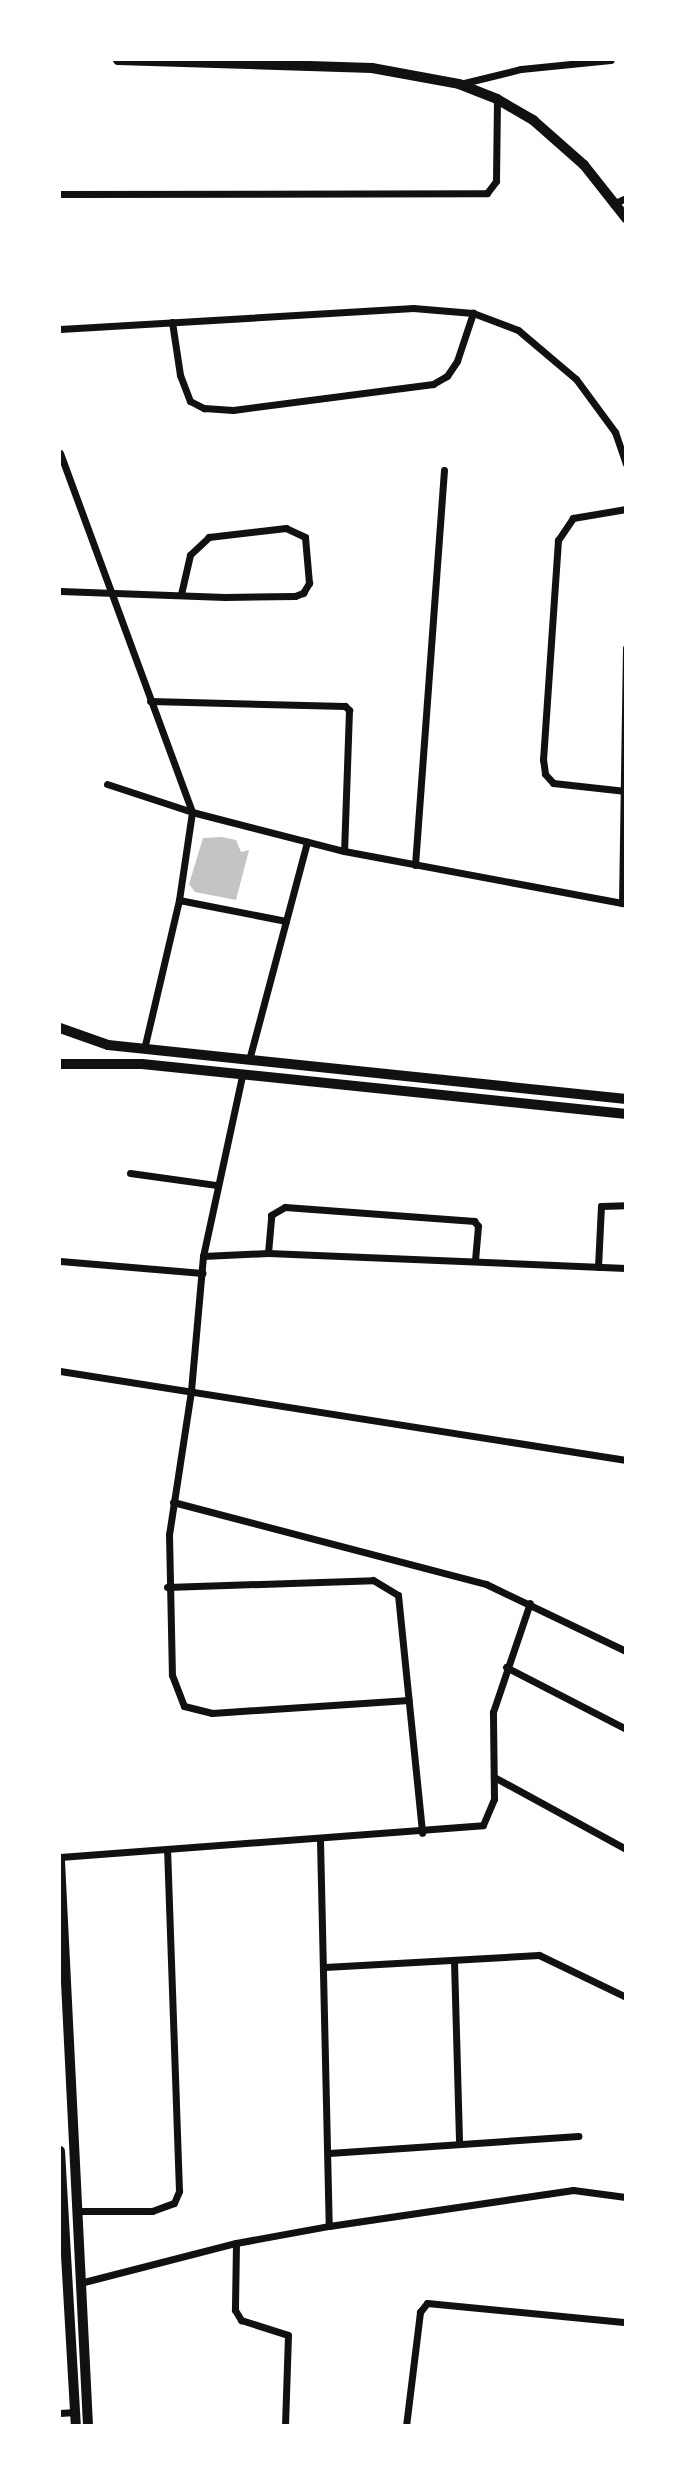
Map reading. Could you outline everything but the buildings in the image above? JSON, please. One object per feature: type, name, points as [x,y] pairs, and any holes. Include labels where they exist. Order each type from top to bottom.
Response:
[{"type":"street","points":[[118,60],[330,63],[402,71],[459,84],[498,99],[558,141],[625,218]]},
{"type":"street","points":[[459,84],[521,69],[611,60]]},
{"type":"street","points":[[60,194],[490,192],[496,181],[498,99]]},
{"type":"street","points":[[613,204],[625,198]]},
{"type":"street","points":[[60,329],[413,308],[473,313],[518,330],[576,379],[615,432],[625,464]]},
{"type":"street","points":[[172,322],[180,375],[190,401],[204,408],[233,410],[433,383],[447,376],[457,361],[473,313]]},
{"type":"street","points":[[60,453],[192,813],[179,900],[144,1049]]},
{"type":"street","points":[[415,865],[443,470]]},
{"type":"street","points":[[624,791],[553,783],[545,774],[543,759],[558,540],[573,518],[625,509]]},
{"type":"street","points":[[60,591],[108,590],[181,594],[303,593],[310,566],[305,537],[286,528],[209,537],[190,555],[181,594]]},
{"type":"street","points":[[107,784],[192,813],[344,851],[624,904],[625,648]]},
{"type":"street","points":[[150,701],[345,706],[349,710],[344,851]]},
{"type":"street","points":[[249,1059],[307,842]]},
{"type":"street","points":[[179,900],[286,921]]},
{"type":"street","points":[[60,1028],[92,1042],[144,1049],[625,1099]]},
{"type":"street","points":[[60,1064],[142,1064],[625,1114]]},
{"type":"street","points":[[242,1076],[203,1255],[191,1391],[173,1502],[167,1587],[172,1675],[184,1706],[212,1713],[409,1700]]},
{"type":"street","points":[[130,1173],[217,1185]]},
{"type":"street","points":[[598,1267],[601,1206],[625,1205]]},
{"type":"street","points":[[268,1253],[271,1215],[285,1208],[474,1221],[478,1226],[475,1260]]},
{"type":"street","points":[[203,1255],[268,1253],[625,1268]]},
{"type":"street","points":[[60,1261],[202,1273]]},
{"type":"street","points":[[60,1371],[625,1460]]},
{"type":"street","points":[[173,1502],[442,1571],[530,1603],[625,1651]]},
{"type":"street","points":[[167,1587],[352,1580],[386,1584],[398,1595],[402,1609],[422,1833]]},
{"type":"street","points":[[88,2426],[60,1859],[422,1833],[483,1825],[490,1816],[494,1777],[491,1727],[506,1668],[530,1603]]},
{"type":"street","points":[[506,1668],[625,1729]]},
{"type":"street","points":[[494,1777],[625,1849]]},
{"type":"street","points":[[320,1840],[329,2226]]},
{"type":"street","points":[[76,2211],[152,2211],[174,2203],[179,2191],[167,1852]]},
{"type":"street","points":[[325,1967],[539,1955],[625,1997]]},
{"type":"street","points":[[454,1961],[459,2143]]},
{"type":"street","points":[[329,2153],[579,2136]]},
{"type":"street","points":[[60,2151],[76,2426]]},
{"type":"street","points":[[79,2283],[236,2243],[329,2226],[573,2190],[625,2197]]},
{"type":"street","points":[[236,2243],[236,2310],[241,2320],[288,2335],[285,2426]]},
{"type":"street","points":[[406,2426],[420,2312],[427,2303],[625,2322]]},
{"type":"street","points":[[60,2413],[75,2413]]}]
